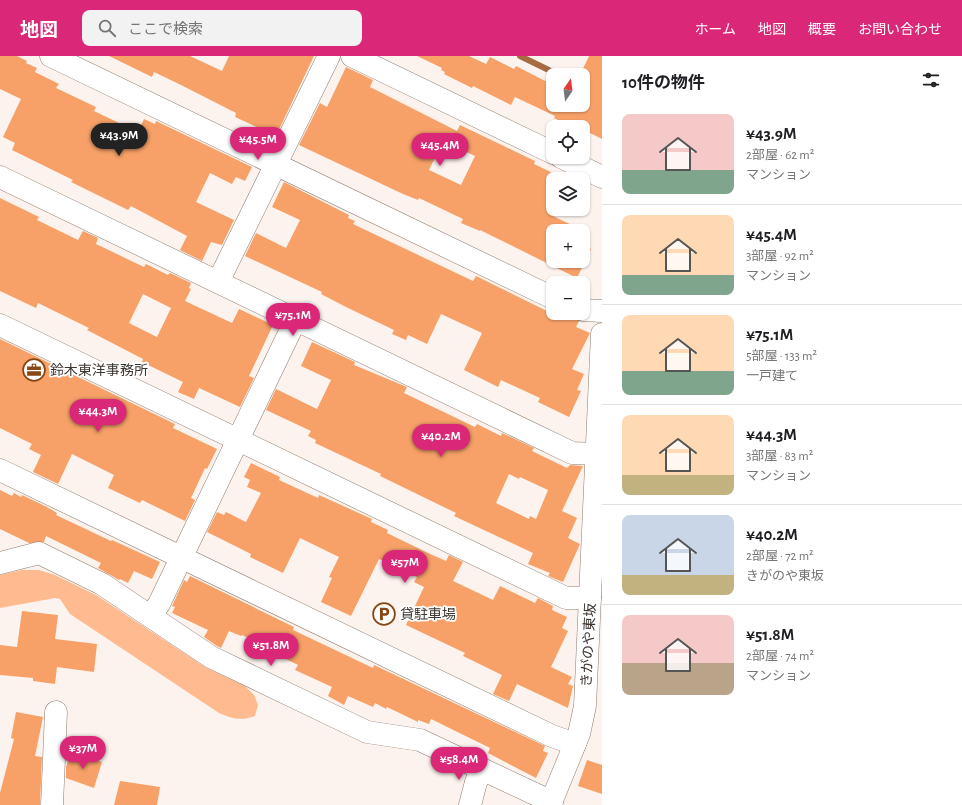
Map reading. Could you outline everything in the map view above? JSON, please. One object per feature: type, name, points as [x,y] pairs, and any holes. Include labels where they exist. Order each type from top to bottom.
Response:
[{"type":"street","points":[[52,56],[546,295]]},
{"type":"street","points":[[218,282],[329,56]]},
{"type":"street","points":[[352,56],[546,150]]},
{"type":"street","points":[[575,164],[602,177]]},
{"type":"street","points":[[0,177],[572,453],[596,454]]},
{"type":"street","points":[[590,310],[602,311]]},
{"type":"street","points":[[150,616],[159,604],[296,319]]},
{"type":"street","points":[[0,325],[566,598],[590,598]]},
{"type":"street","name":"きがのや東坂","points":[[551,803],[575,744],[585,706],[590,598],[598,497],[596,454],[602,334]]},
{"type":"street","points":[[0,470],[552,736],[575,744]]},
{"type":"street","points":[[0,563],[40,553],[102,584],[211,657],[367,732],[420,740],[551,803]]},
{"type":"street","points":[[52,805],[56,712]]},
{"type":"street","points":[[470,805],[476,782],[482,770]]},
{"type":"shaded area","points":[[22,570],[39,570],[55,575],[96,595],[205,667],[245,686],[254,695],[258,705],[255,716],[237,719],[219,713],[70,614],[60,599],[55,598],[0,608],[0,575]]},
{"type":"building","points":[[0,56],[17,56],[27,61],[26,63],[37,68],[35,72],[59,84],[56,88],[96,107],[94,111],[138,132],[144,119],[155,124],[156,121],[252,167],[245,181],[236,177],[232,184],[210,173],[196,202],[234,220],[222,245],[211,242],[202,261],[180,250],[187,236],[131,206],[128,210],[71,182],[73,180],[12,150],[15,143],[3,137],[21,99],[0,89]]},
{"type":"building","points":[[109,56],[190,56],[222,71],[229,56],[314,56],[276,136],[235,117],[236,113],[154,72],[152,77]]},
{"type":"building","points":[[417,56],[469,56],[486,64],[490,57],[514,69],[516,66],[546,81],[546,112],[515,97],[511,105],[473,86],[472,88],[444,74],[445,72],[441,70],[442,68]]},
{"type":"building","points":[[589,56],[602,56],[602,139],[590,133],[590,120],[558,120],[554,118],[555,116],[547,112],[590,112],[590,68],[583,68]]},
{"type":"building","points":[[346,67],[373,80],[370,87],[457,131],[460,125],[535,161],[534,164],[551,172],[546,172],[546,216],[553,216],[570,224],[546,224],[546,263],[480,230],[461,223],[463,219],[419,198],[418,200],[403,194],[299,145],[320,103],[327,107]],"holes":[[[443,141],[475,156],[461,185],[429,170]]]},
{"type":"building","points":[[284,182],[349,215],[348,218],[355,221],[353,224],[473,281],[476,276],[546,311],[546,320],[578,320],[579,321],[576,327],[590,333],[572,369],[584,374],[577,390],[581,391],[569,417],[538,402],[540,398],[501,380],[498,387],[464,370],[482,333],[441,314],[427,344],[408,335],[406,340],[392,334],[394,330],[321,294],[322,292],[245,256],[256,233],[286,248],[300,220],[272,207]]},
{"type":"building","points":[[0,198],[39,217],[37,220],[78,240],[83,231],[98,238],[96,244],[144,267],[146,264],[168,275],[170,273],[191,283],[189,288],[191,289],[185,301],[232,323],[239,309],[273,325],[249,376],[254,378],[240,407],[199,388],[194,399],[178,392],[183,382],[142,362],[143,359],[87,330],[89,328],[38,303],[36,308],[0,291]],"holes":[[[143,294],[171,308],[157,337],[129,323]]]},
{"type":"building","points":[[557,268],[582,268],[578,276],[573,276]]},
{"type":"building","points":[[0,339],[175,424],[173,428],[217,449],[207,469],[205,468],[191,498],[195,500],[185,521],[142,500],[140,503],[108,488],[114,475],[72,454],[58,484],[33,472],[41,455],[29,449],[32,444],[0,428]]},
{"type":"building","points":[[312,342],[355,362],[354,365],[407,387],[404,393],[475,427],[477,424],[501,436],[502,433],[534,448],[532,451],[567,468],[570,465],[583,466],[562,511],[577,518],[568,538],[580,544],[563,582],[548,576],[550,573],[528,564],[533,553],[454,516],[456,513],[380,476],[381,474],[315,443],[316,440],[308,436],[311,431],[266,410],[276,389],[317,409],[331,380],[301,366]],"holes":[[[509,474],[519,479],[520,477],[548,490],[536,519],[530,516],[529,519],[496,503]]]},
{"type":"building","points":[[251,463],[280,477],[279,480],[318,498],[319,495],[372,519],[371,522],[388,530],[387,533],[428,553],[446,561],[449,555],[463,562],[453,581],[493,600],[500,586],[535,603],[538,598],[553,606],[552,610],[567,617],[562,628],[568,631],[551,667],[572,677],[568,684],[573,686],[568,708],[517,684],[509,701],[493,694],[502,675],[463,656],[465,653],[406,625],[424,587],[414,582],[417,577],[379,559],[351,616],[321,602],[332,578],[329,577],[339,557],[300,538],[283,573],[250,557],[251,554],[207,532],[217,512],[224,515],[226,512],[246,522],[261,493],[247,487],[250,480],[244,477]]},
{"type":"building","points":[[0,490],[12,496],[14,493],[21,497],[22,495],[47,507],[57,513],[56,515],[160,562],[152,579],[134,571],[128,583],[120,579],[119,580],[98,568],[101,563],[46,536],[44,542],[29,543],[0,529]]},
{"type":"building","points":[[190,576],[294,627],[293,630],[373,668],[374,665],[545,746],[543,751],[548,753],[536,778],[488,753],[490,748],[431,719],[429,724],[418,720],[418,722],[387,707],[386,709],[375,703],[373,707],[348,696],[344,705],[328,696],[332,687],[295,670],[298,665],[282,657],[284,655],[242,635],[241,636],[229,631],[221,648],[217,646],[204,637],[208,630],[172,613],[175,607],[172,606],[184,580],[187,582]]},
{"type":"building","points":[[22,611],[58,615],[55,639],[97,644],[94,672],[57,667],[55,684],[33,681],[33,678],[0,675],[0,645],[17,647]]},
{"type":"building","points":[[16,712],[43,717],[35,756],[42,757],[40,805],[0,805],[0,793],[14,739],[11,738]]},
{"type":"building","points":[[71,752],[102,762],[94,788],[66,778],[66,767]]},
{"type":"building","points":[[587,760],[602,765],[602,794],[578,786]]},
{"type":"building","points":[[120,781],[160,787],[157,805],[114,805]]},
{"type":"waterway","points":[[520,56],[546,69]]},
{"type":"place","name":"鈴木東洋事務所","points":[[34,370]]},
{"type":"place","name":"貸駐車場","points":[[384,614]]}]
